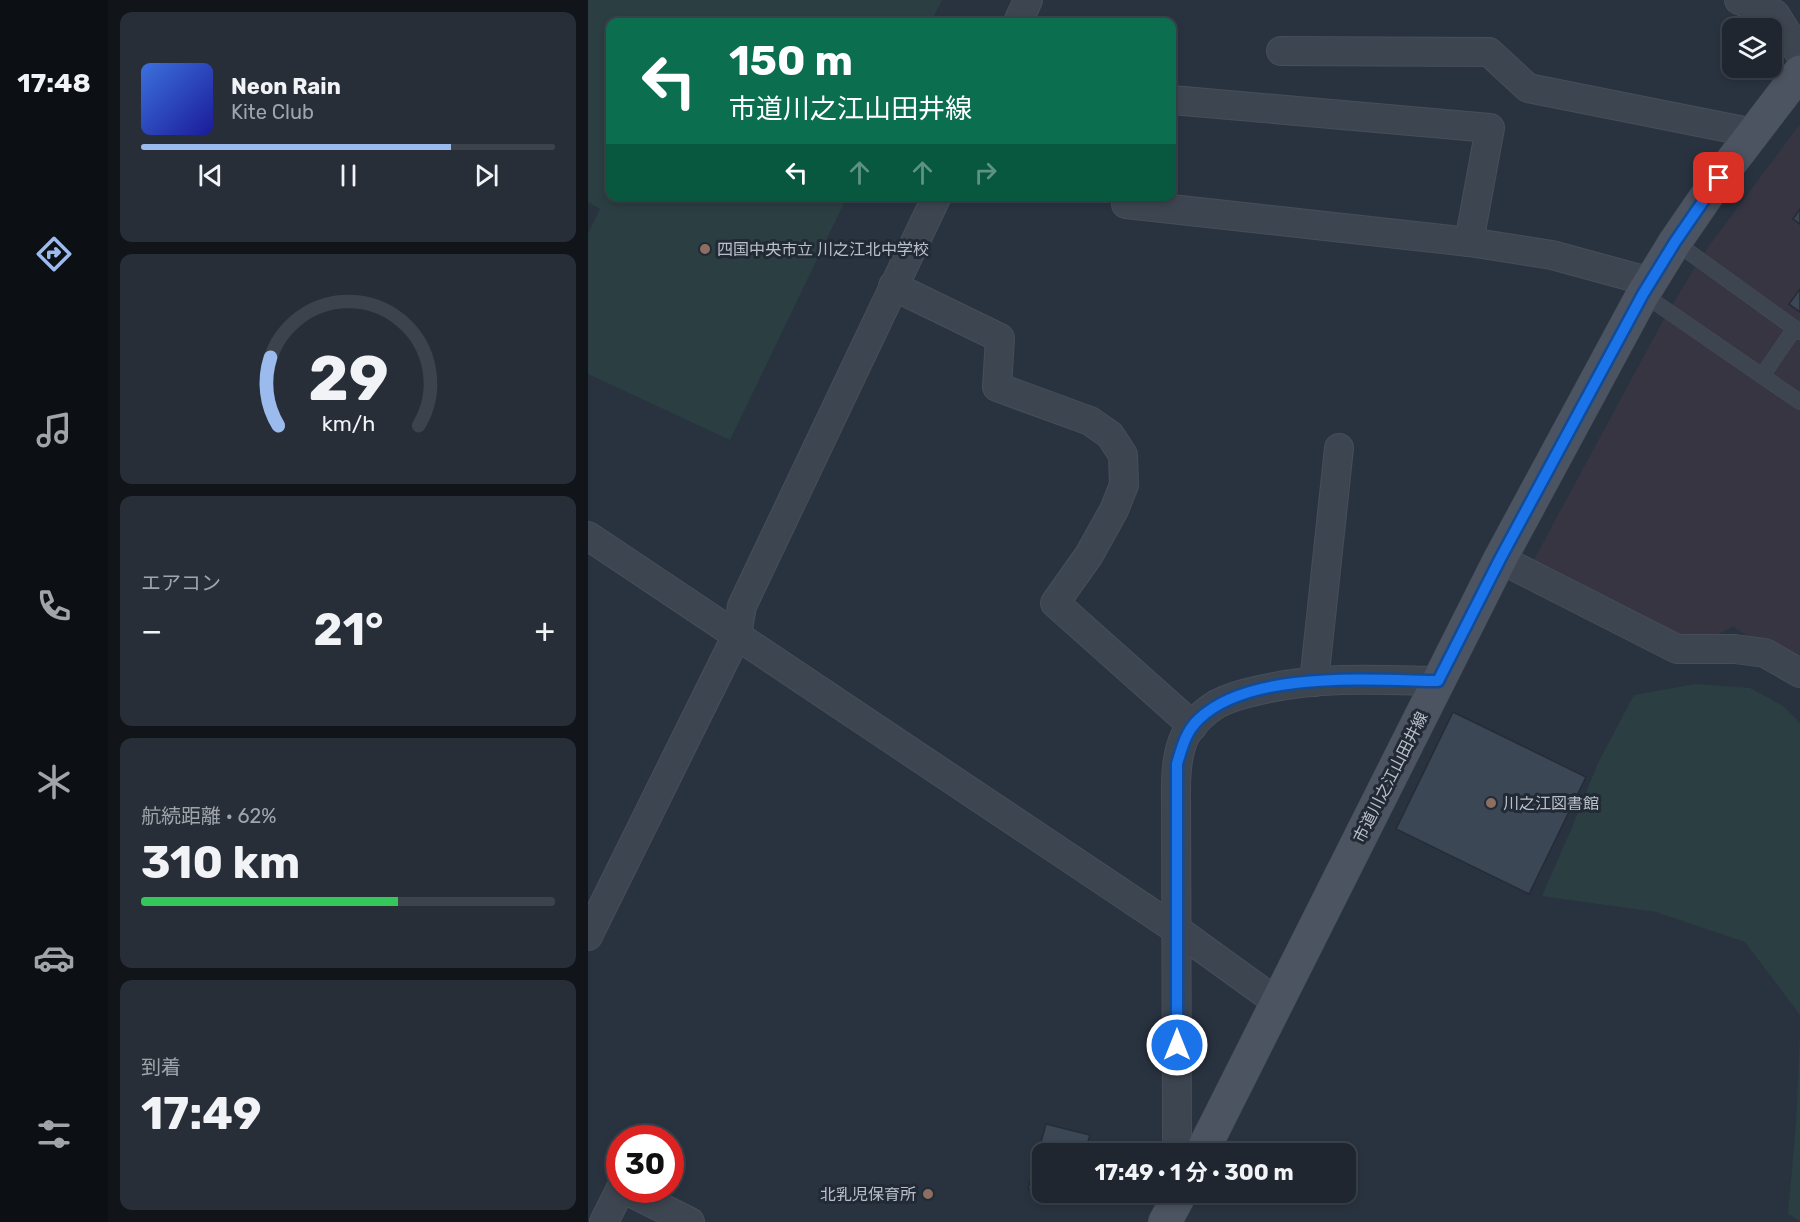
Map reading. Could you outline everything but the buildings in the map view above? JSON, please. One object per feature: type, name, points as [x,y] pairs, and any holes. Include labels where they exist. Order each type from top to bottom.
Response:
[{"type":"street","points":[[1020,18],[1028,0]]},
{"type":"street","points":[[1739,0],[1775,14],[1800,54]]},
{"type":"street","points":[[1281,51],[1489,52],[1528,88],[1754,133]]},
{"type":"street","name":"市道川之江山田井線","points":[[1206,1143],[1500,559],[1647,288],[1719,178],[1800,72]]},
{"type":"street","points":[[1176,100],[1490,128],[1469,242]]},
{"type":"street","points":[[588,936],[737,635],[742,606],[935,201]]},
{"type":"street","points":[[1126,201],[1126,204],[1469,242],[1552,255],[1647,288]]},
{"type":"street","points":[[893,286],[1000,338],[997,387],[1090,421],[1110,435],[1123,455],[1124,485],[1089,555],[1055,603],[1193,726]]},
{"type":"street","points":[[1314,682],[1339,448]]},
{"type":"street","points":[[588,536],[1177,929],[1277,1002]]},
{"type":"street","points":[[1500,559],[1677,649],[1735,649],[1765,653],[1800,673]]},
{"type":"street","points":[[1177,1143],[1177,764],[1185,737],[1197,720],[1217,704],[1245,693],[1283,684],[1355,679],[1438,681]]},
{"type":"street","points":[[603,1222],[613,1203]]},
{"type":"street","points":[[652,1203],[690,1222]]},
{"type":"street","points":[[1165,1222],[1175,1203]]},
{"type":"lane","points":[[1675,242],[1798,330],[1762,376]]},
{"type":"lane","points":[[1647,288],[1762,376],[1800,402]]},
{"type":"shaded area","name":"四国中央市立 川之江北中学校","points":[[588,0],[942,0],[933,18],[606,18],[606,201],[845,201],[730,440],[588,374],[588,234],[600,209],[588,202]]},
{"type":"shaded area","points":[[1800,124],[1800,655],[1768,642],[1750,638],[1733,626],[1705,642],[1685,644],[1531,565],[1690,275]]},
{"type":"shaded area","points":[[1695,684],[1750,688],[1783,706],[1800,723],[1800,1015],[1745,942],[1656,912],[1542,896],[1598,763],[1634,695]]},
{"type":"shaded area","points":[[1800,1036],[1800,1221],[1788,1214],[1796,1124]]},
{"type":"place","name":"四国中央市立 川之江北中学校","points":[[705,249]]},
{"type":"place","name":"川之江図書館","points":[[1491,803]]},
{"type":"place","name":"北乳児保育所","points":[[928,1194]]},
{"type":"route","points":[[1177,1045],[1177,764],[1185,737],[1197,720],[1217,704],[1245,693],[1283,684],[1355,679],[1438,681],[1500,559],[1643,294],[1719,178]]}]
